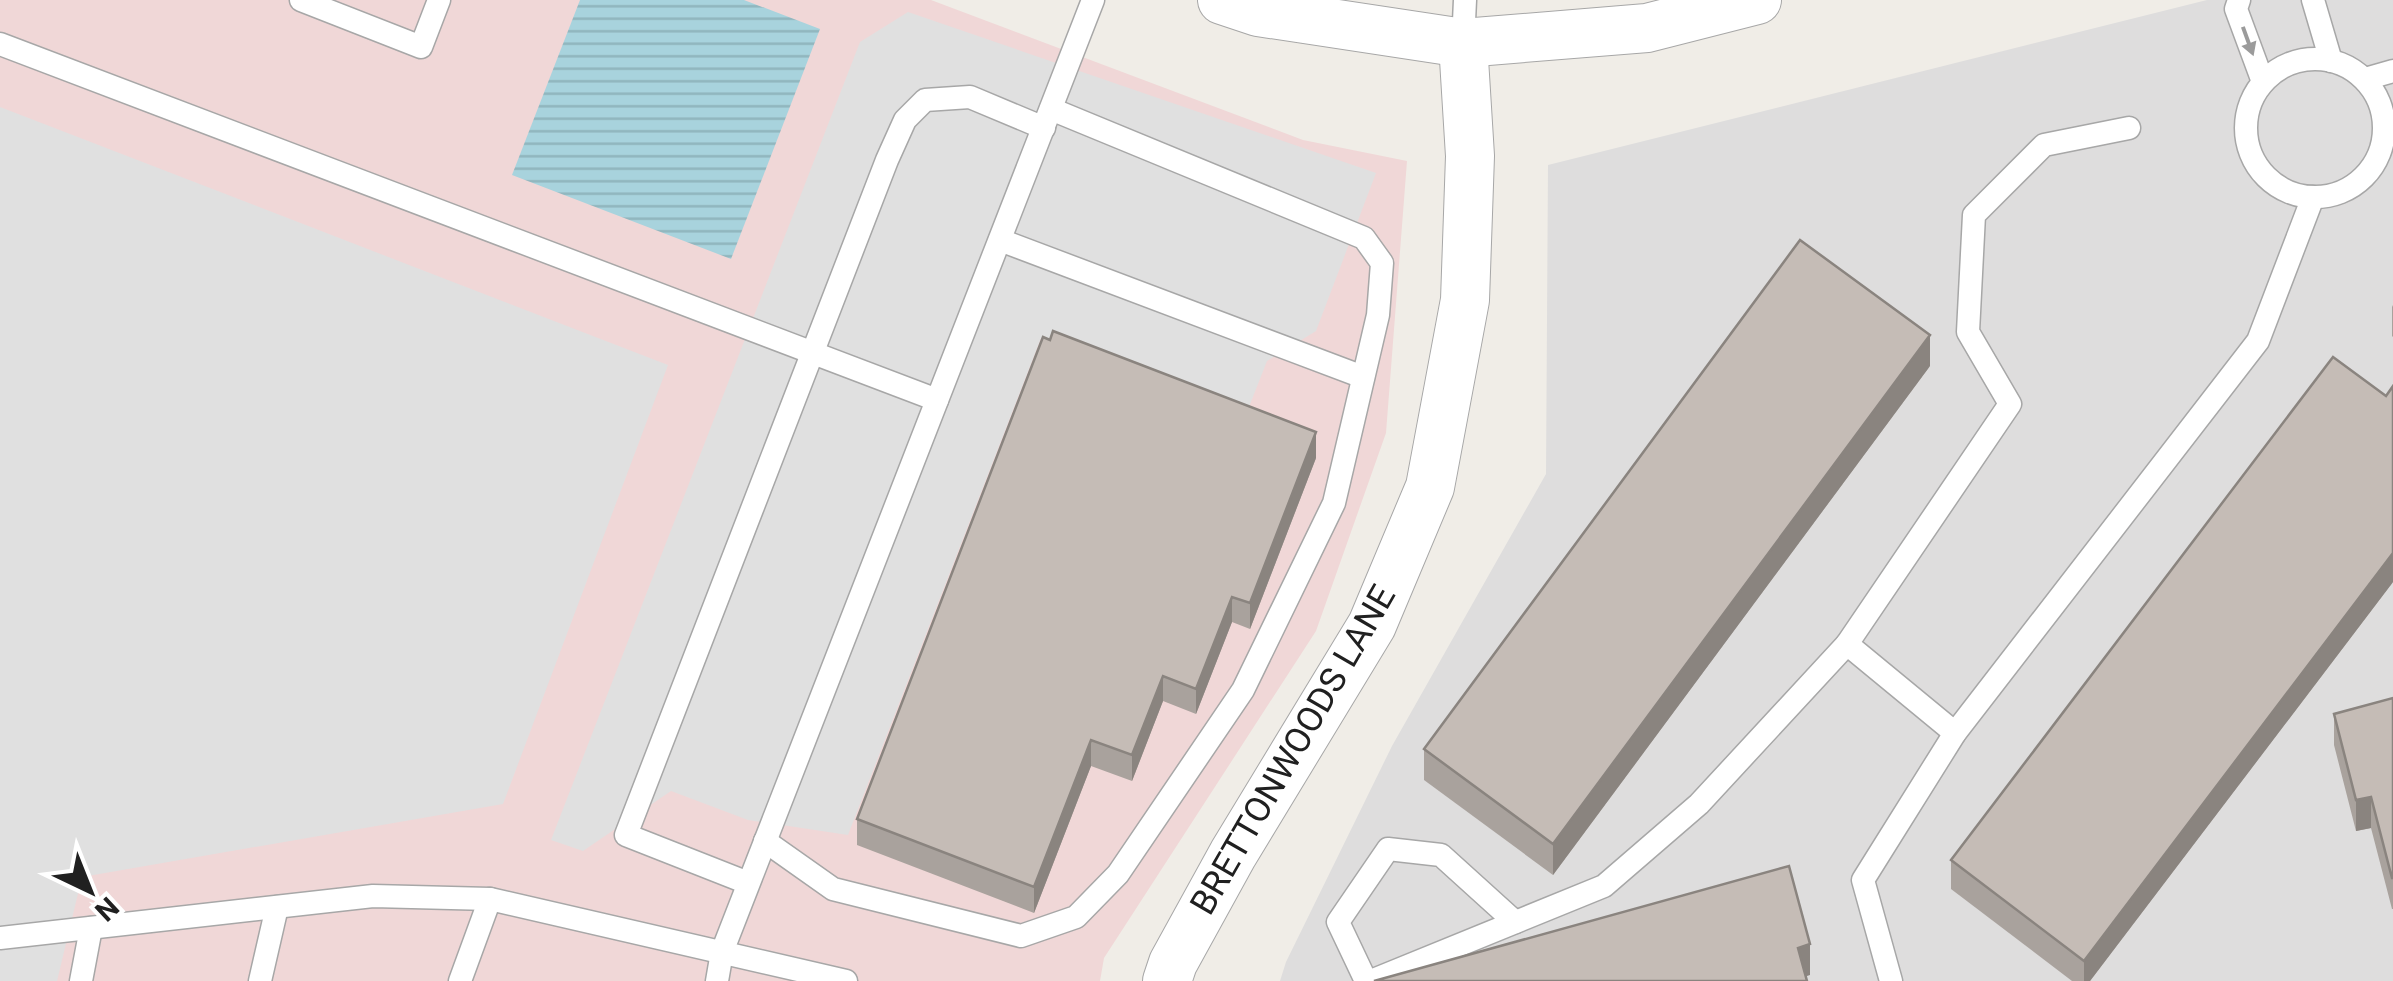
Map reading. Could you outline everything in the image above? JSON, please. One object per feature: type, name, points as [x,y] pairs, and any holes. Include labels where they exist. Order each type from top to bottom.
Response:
[{"type":"street","points":[[1222,0],[1258,12],[1647,28],[1757,0]]},
{"type":"street","name":"BRETTONWOODS LANE","points":[[1167,981],[1233,854],[1372,626],[1430,487],[1465,300],[1470,156],[1464,22]]},
{"type":"lane","points":[[301,0],[421,46],[438,0]]},
{"type":"lane","points":[[716,981],[722,952],[748,883],[1094,0]]},
{"type":"lane","points":[[2239,0],[2236,9],[2263,82]]},
{"type":"lane","points":[[2313,0],[2331,61]]},
{"type":"lane","points":[[0,44],[937,400]]},
{"type":"lane","points":[[2300,60],[2331,61],[2345,65],[2365,79],[2379,99],[2384,122],[2382,146],[2372,168],[2355,184],[2334,194],[2313,197],[2291,193],[2272,182],[2257,166],[2248,146],[2246,124],[2251,102],[2263,82],[2280,69],[2300,60]]},
{"type":"lane","points":[[2365,79],[2393,71]]},
{"type":"lane","points":[[748,883],[626,836],[893,146],[906,120],[925,100],[970,97],[1047,119],[1364,238],[1382,263],[1378,315],[1334,502],[1244,690],[1118,874],[1076,917],[1021,936],[984,927],[833,889],[766,841]]},
{"type":"lane","points":[[1515,922],[1441,855],[1388,849],[1338,922],[1369,981],[1515,922],[1604,886],[1699,804],[1847,644],[2010,404],[1968,332],[1974,215],[2044,146],[2128,128]]},
{"type":"lane","points":[[1890,981],[1863,880],[1955,732],[2258,341],[2313,197]]},
{"type":"lane","points":[[1000,240],[1363,377]]},
{"type":"lane","points":[[1847,644],[1955,732]]},
{"type":"lane","points":[[0,938],[373,896],[490,899],[846,981]]},
{"type":"lane","points":[[460,981],[490,899]]},
{"type":"lane","points":[[260,981],[277,907]]},
{"type":"lane","points":[[80,981],[91,928]]},
{"type":"shaded area","points":[[0,0],[931,0],[1303,140],[1407,161],[1386,433],[1316,631],[1104,958],[1100,981],[0,981]]},
{"type":"shaded area","points":[[2207,0],[2393,0],[2393,981],[1280,981],[1392,746],[1546,474],[1548,165]]},
{"type":"shaded area","points":[[908,12],[1376,173],[1316,331],[1267,361],[1247,412],[1041,338],[848,835],[748,820],[671,791],[583,851],[551,840],[860,42]]},
{"type":"shaded area","points":[[0,107],[668,365],[503,804],[82,877],[57,981],[0,981]]},
{"type":"water","points":[[580,0],[744,0],[820,29],[731,259],[512,175]]},
{"type":"building","points":[[1800,240],[1930,335],[1553,844],[1424,749]]},
{"type":"building","points":[[1053,331],[1316,432],[1250,603],[1232,597],[1196,689],[1163,676],[1132,755],[1091,740],[1034,887],[857,819],[1043,337],[1050,340]]},
{"type":"building","points":[[2333,357],[2386,396],[2393,386],[2393,553],[2084,961],[1951,860]]},
{"type":"building","points":[[2393,698],[2392,878],[2371,797],[2356,800],[2334,714]]},
{"type":"building","points":[[1789,866],[1810,944],[1798,948],[1807,981],[1374,981]]}]
